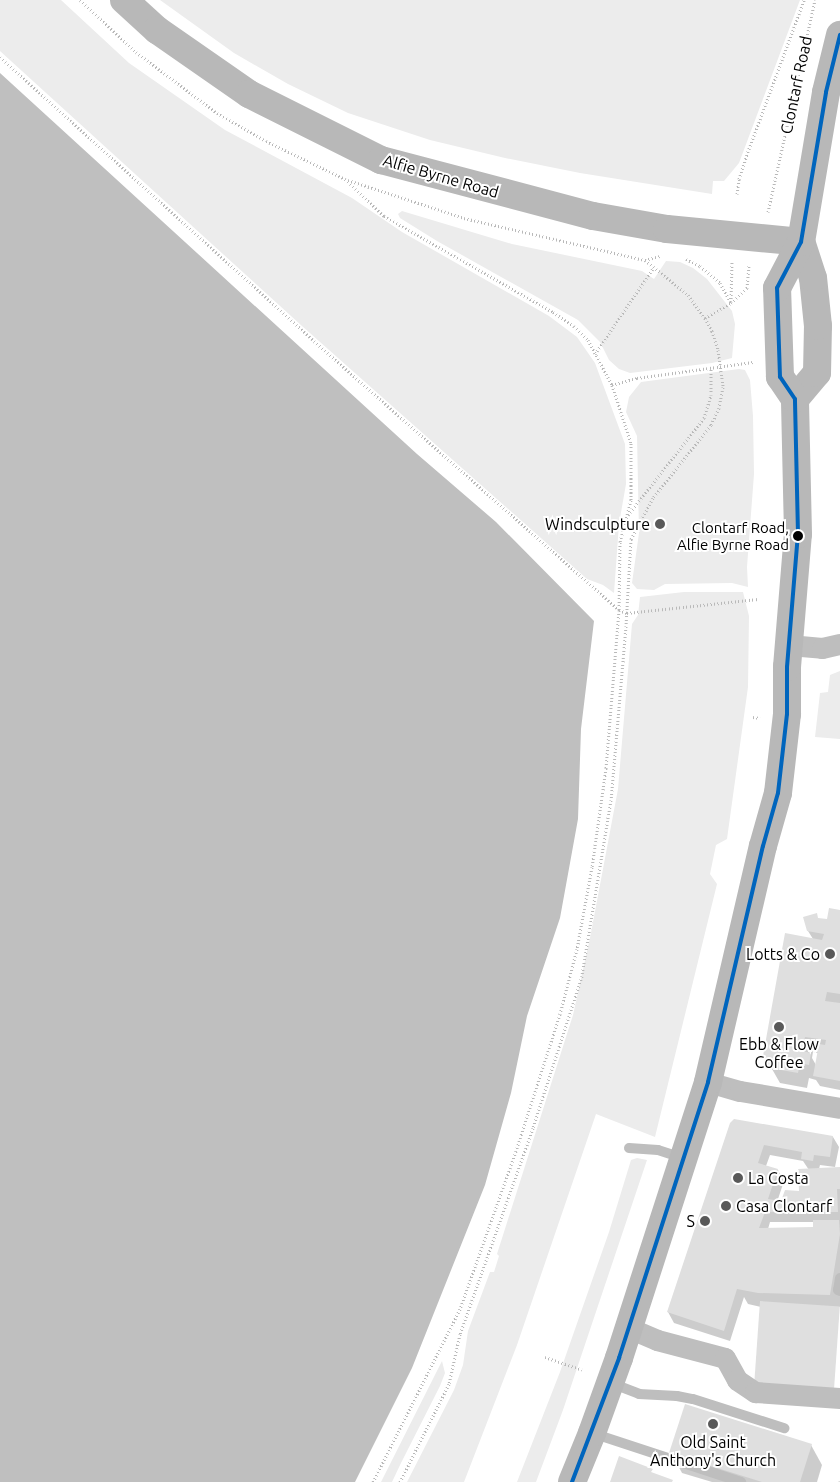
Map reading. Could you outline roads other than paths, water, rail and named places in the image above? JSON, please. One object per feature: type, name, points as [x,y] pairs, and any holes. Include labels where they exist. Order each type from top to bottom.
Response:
[{"type":"main road","name":"Alfie Byrne Road","points":[[124,0],[158,30],[249,94],[381,160],[593,216],[667,228],[801,242]]},
{"type":"main road","name":"Clontarf Road","points":[[801,242],[813,278],[818,326],[817,373],[795,399],[780,377],[777,288],[801,242],[826,92],[840,35]]},
{"type":"main road","points":[[572,1482],[611,1383],[708,1082],[763,846],[778,793],[787,714],[789,645],[798,534],[795,399]]},
{"type":"street","points":[[789,645],[822,648],[840,644]]},
{"type":"street","points":[[708,1082],[740,1091],[840,1108]]},
{"type":"street","points":[[629,1328],[657,1340],[725,1358],[737,1380],[754,1392],[840,1398]]},
{"type":"lane","points":[[629,1148],[658,1150],[685,1158]]},
{"type":"lane","points":[[840,1278],[838,1290],[840,1291]]},
{"type":"lane","points":[[611,1383],[639,1394],[677,1396],[693,1399],[784,1428]]},
{"type":"lane","points":[[592,1433],[741,1482]]},
{"type":"place","name":"Windsculpture","points":[[660,524]]},
{"type":"place","name":"Clontarf Road, Alfie Byrne Road","points":[[798,536]]},
{"type":"place","name":"Lotts & Co","points":[[830,954]]},
{"type":"place","name":"Ebb & Flow Coffee","points":[[779,1027]]},
{"type":"place","name":"La Costa","points":[[738,1178]]},
{"type":"place","name":"Casa Clontarf","points":[[726,1206]]},
{"type":"place","name":"S","points":[[705,1221]]},
{"type":"place","name":"Old Saint Anthony's Church","points":[[713,1424]]}]
